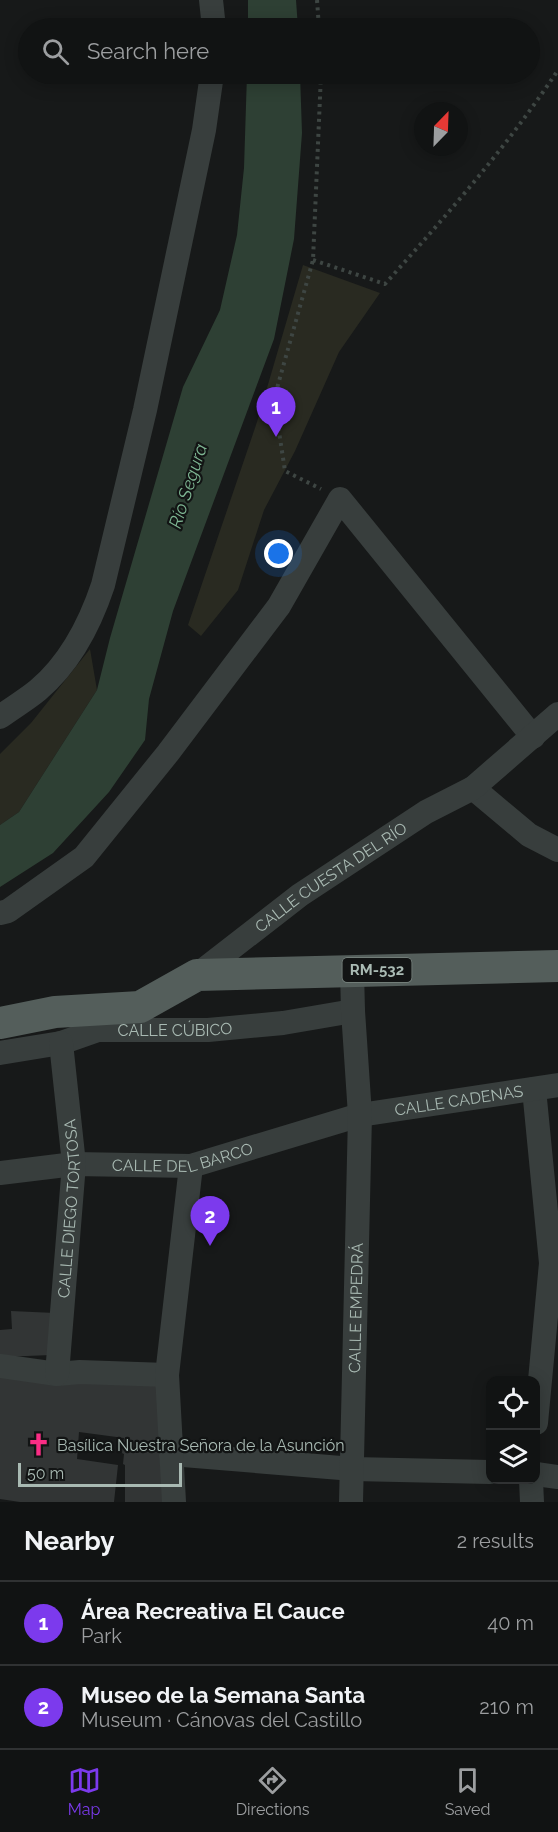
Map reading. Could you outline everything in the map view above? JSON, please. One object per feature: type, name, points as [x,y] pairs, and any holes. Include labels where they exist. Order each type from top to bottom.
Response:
[{"type":"main road","name":"RM-532","points":[[0,1023],[55,1012],[140,1007],[197,975],[558,966]]},
{"type":"street","points":[[211,0],[213,18]]},
{"type":"street","points":[[0,717],[38,690],[69,656],[94,610],[104,585],[145,410],[202,142],[211,84]]},
{"type":"street","points":[[0,913],[8,911],[84,857],[168,753],[279,606],[340,499],[533,737]]},
{"type":"street","name":"CALLE CUESTA DEL RÍO","points":[[197,975],[300,895],[426,812],[473,788],[558,714]]},
{"type":"street","points":[[473,788],[529,835],[558,850]]},
{"type":"street","name":"CALLE EMPEDRÁ","points":[[351,1502],[360,1115],[352,971]]},
{"type":"street","name":"CALLE CÚBICO","points":[[0,1053],[61,1043],[98,1030],[208,1030],[282,1023],[353,1011]]},
{"type":"street","name":"CALLE DIEGO TORTOSA","points":[[57,1374],[74,1164],[61,1043]]},
{"type":"street","name":"CALLE CADENAS","points":[[360,1115],[558,1084]]},
{"type":"street","points":[[534,1089],[551,1263],[540,1380]]},
{"type":"street","name":"CALLE DEL BARCO","points":[[0,1173],[74,1164],[191,1166],[360,1115]]},
{"type":"street","points":[[174,1502],[167,1375],[191,1166]]},
{"type":"street","points":[[0,1366],[57,1374],[80,1372],[167,1375]]},
{"type":"street","points":[[171,1454],[353,1469],[486,1473]]},
{"type":"street","points":[[540,1475],[558,1477]]},
{"type":"street","points":[[531,1484],[532,1502]]},
{"type":"path","points":[[317,0],[318,18]]},
{"type":"path","points":[[313,260],[385,284],[454,207],[534,106],[558,70]]},
{"type":"path","points":[[321,84],[313,260],[274,399],[285,471],[340,499]]},
{"type":"shaded area","points":[[303,265],[380,293],[339,352],[295,451],[264,510],[238,590],[201,636],[188,625],[257,422]]},
{"type":"shaded area","points":[[90,649],[97,690],[19,812],[0,825],[0,754],[31,723]]},
{"type":"water","points":[[248,0],[296,0],[297,18],[248,18]]},
{"type":"water","name":"Río Segura","points":[[247,84],[300,84],[302,133],[294,239],[274,339],[173,611],[149,699],[145,740],[109,792],[53,853],[0,887],[0,825],[19,812],[97,690],[183,387],[220,310],[237,235],[244,168]]},
{"type":"building","points":[[11,1311],[55,1313],[52,1355],[0,1357],[0,1330],[12,1329]]},
{"type":"building","points":[[0,1375],[156,1382],[165,1502],[125,1502],[125,1465],[122,1453],[124,1438],[79,1432],[77,1459],[118,1465],[114,1502],[20,1502],[0,1499]]},
{"type":"place","name":"Área Recreativa El Cauce","points":[[276,437]]},
{"type":"place","name":"Museo de la Semana Santa","points":[[210,1246]]},
{"type":"place","name":"Basílica Nuestra Señora de la Asunción","points":[[39,1445]]}]
